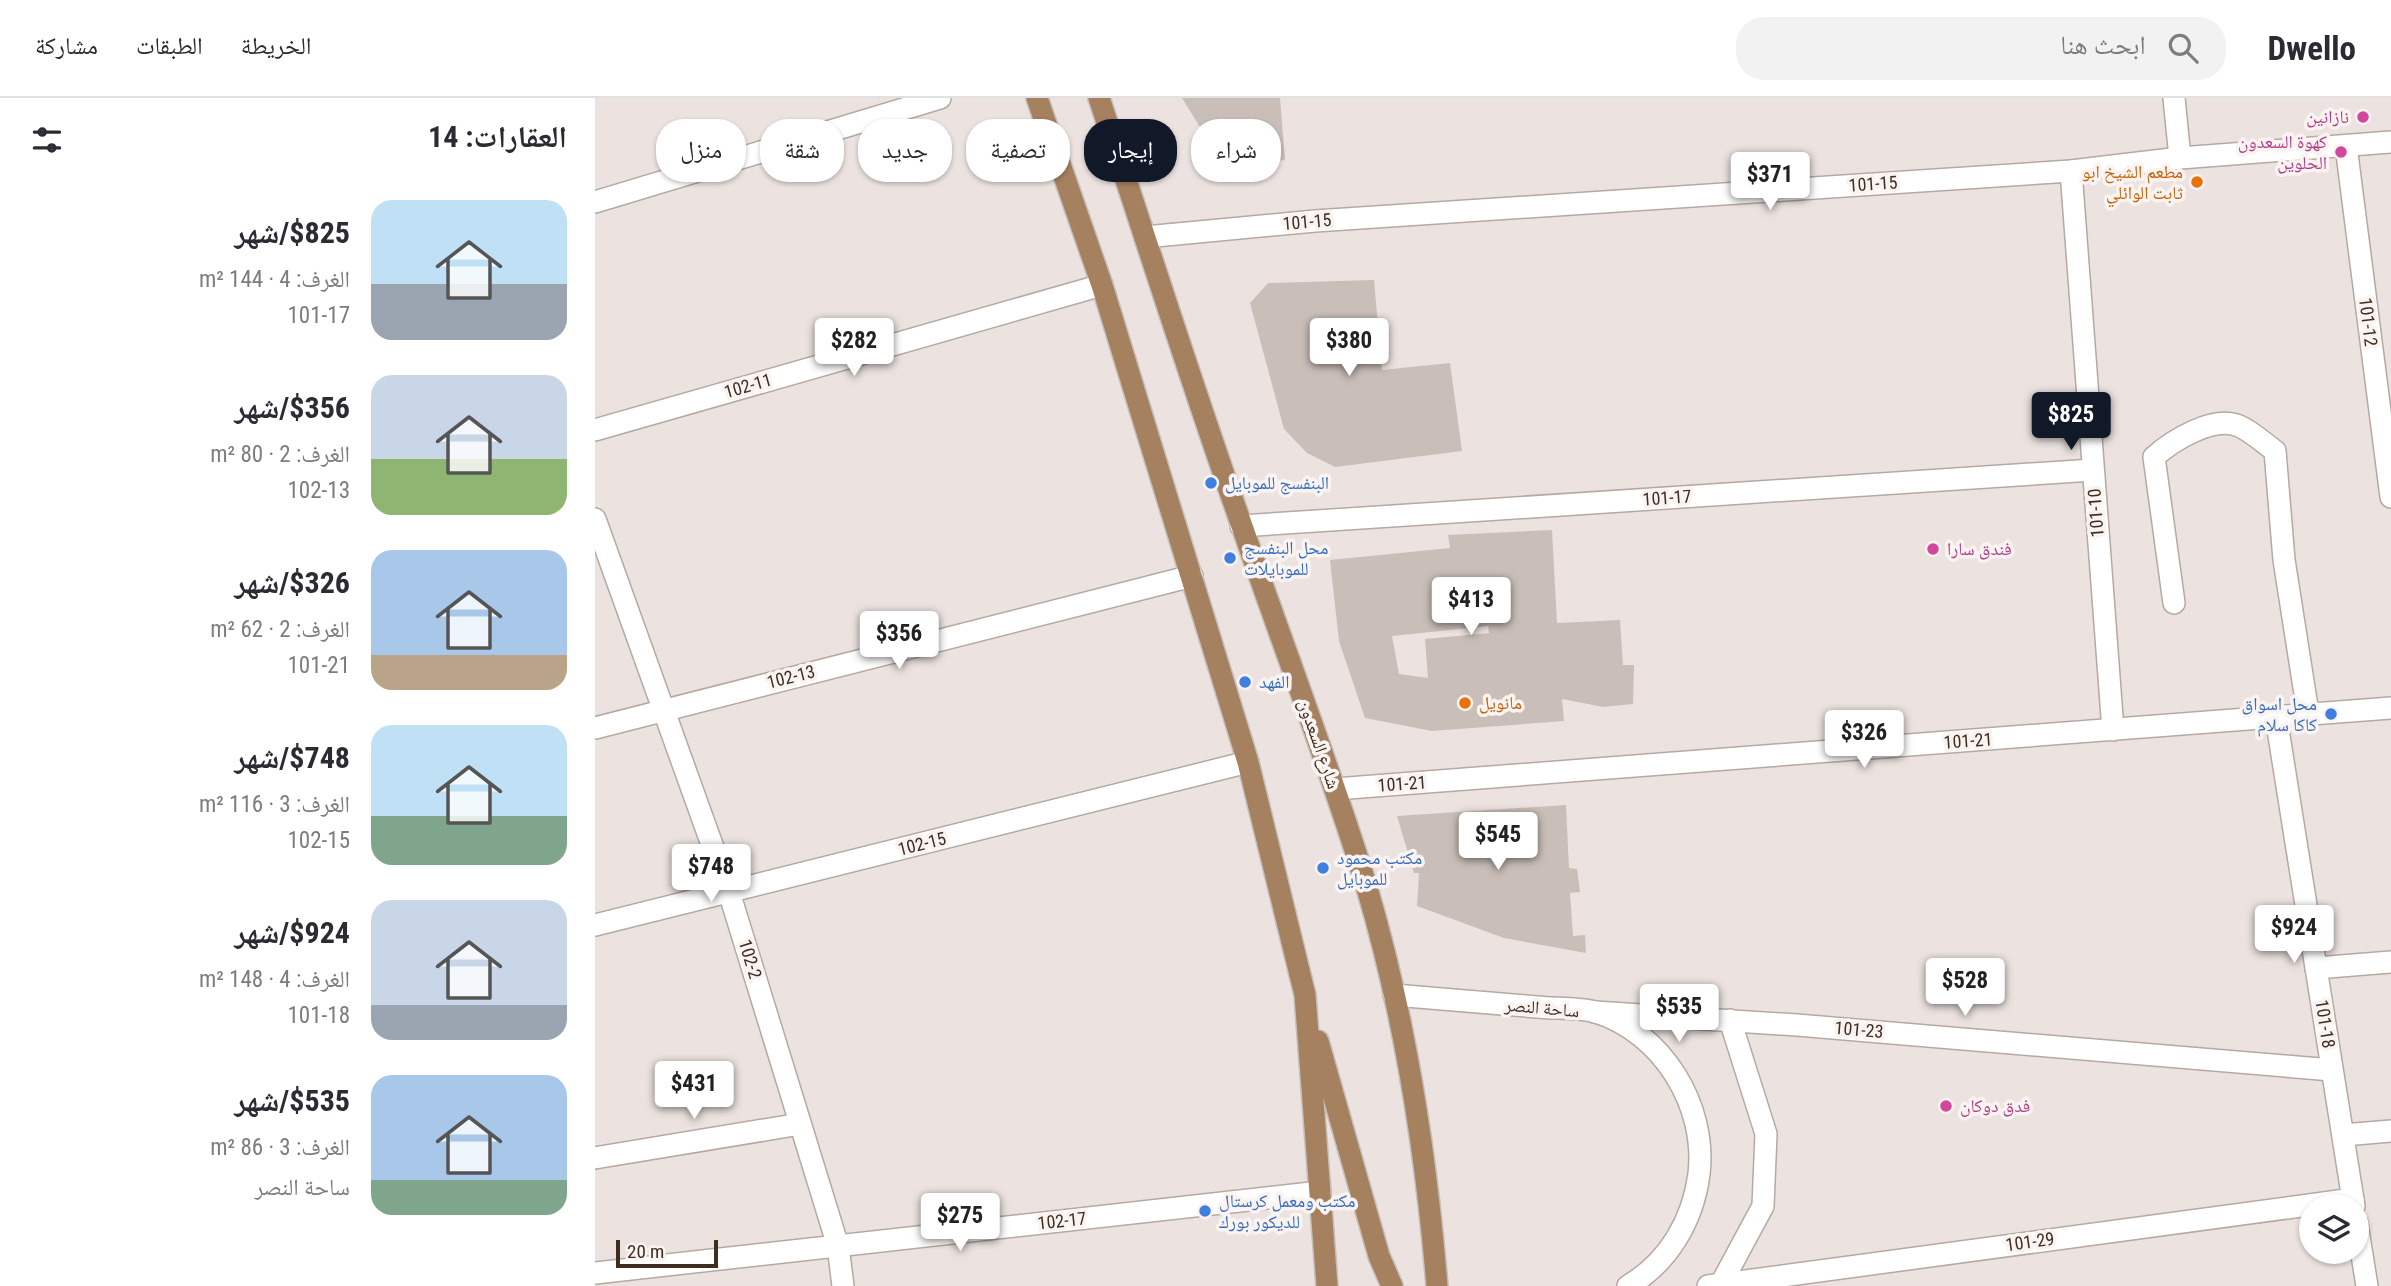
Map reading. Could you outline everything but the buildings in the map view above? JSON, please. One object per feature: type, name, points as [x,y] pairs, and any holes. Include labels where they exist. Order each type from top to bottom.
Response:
[{"type":"main road","points":[[1037,98],[1102,285],[1248,762],[1305,995],[1379,1256],[1392,1286]]},
{"type":"main road","name":"شارع السعدون","points":[[1099,98],[1241,526],[1335,789],[1367,891],[1394,995],[1415,1103],[1431,1213],[1437,1286]]},
{"type":"main road","points":[[1305,995],[1327,1286]]},
{"type":"street","points":[[595,202],[940,98]]},
{"type":"street","points":[[2174,98],[2180,158]]},
{"type":"street","name":"101-15","points":[[1146,237],[1315,221],[2071,171],[2180,158],[2391,142]]},
{"type":"street","name":"101-12","points":[[2346,146],[2388,445],[2391,497]]},
{"type":"street","name":"101-10","points":[[2071,171],[2113,730]]},
{"type":"street","name":"102-11","points":[[595,430],[1102,285]]},
{"type":"street","points":[[2174,603],[2154,457],[2178,437],[2214,425],[2237,424],[2275,451],[2284,560],[2308,713]]},
{"type":"street","name":"101-17","points":[[1241,526],[2093,470]]},
{"type":"street","name":"102-2","points":[[595,519],[729,892],[838,1246],[843,1286]]},
{"type":"street","name":"102-13","points":[[595,728],[1192,576]]},
{"type":"street","name":"101-21","points":[[1335,789],[2391,708]]},
{"type":"street","name":"101-18","points":[[2276,717],[2353,1194]]},
{"type":"street","name":"102-15","points":[[595,925],[1248,762]]},
{"type":"street","points":[[2316,968],[2391,962]]},
{"type":"street","name":"ساحة النصر","points":[[1394,995],[1595,1012],[1637,1033],[1671,1066],[1693,1107],[1701,1153],[1696,1200],[1676,1242],[1644,1277],[1628,1286]]},
{"type":"street","name":"101-23","points":[[1595,1012],[1730,1020],[2332,1070]]},
{"type":"street","points":[[1714,1285],[1763,1206],[1766,1134],[1730,1020]]},
{"type":"street","points":[[595,1158],[800,1124]]},
{"type":"street","points":[[2343,1135],[2391,1131]]},
{"type":"street","name":"102-17","points":[[595,1273],[1320,1192]]},
{"type":"street","name":"101-29","points":[[1714,1285],[2299,1209]]},
{"type":"street","points":[[2363,1264],[2367,1286]]},
{"type":"place","name":"نازانين","points":[[2363,117]]},
{"type":"place","name":"كهوة السعدون الحلوين","points":[[2341,152]]},
{"type":"place","name":"مطعم الشيخ ابو ثابت الوائلي","points":[[2197,182]]},
{"type":"place","name":"البنفسج للموبايل","points":[[1211,483]]},
{"type":"place","name":"فندق سارا","points":[[1933,549]]},
{"type":"place","name":"محل البنفسج للموبايلات","points":[[1230,558]]},
{"type":"place","name":"الفهد","points":[[1245,682]]},
{"type":"place","name":"مانويل","points":[[1465,703]]},
{"type":"place","name":"محل اسواق كاكا سلام","points":[[2331,714]]},
{"type":"place","name":"مكتب محمود للموبايل","points":[[1323,868]]},
{"type":"place","name":"فدق دوكان","points":[[1946,1106]]},
{"type":"place","name":"مكتب ومعمل كرستال للديكور بورك","points":[[1205,1211]]}]
